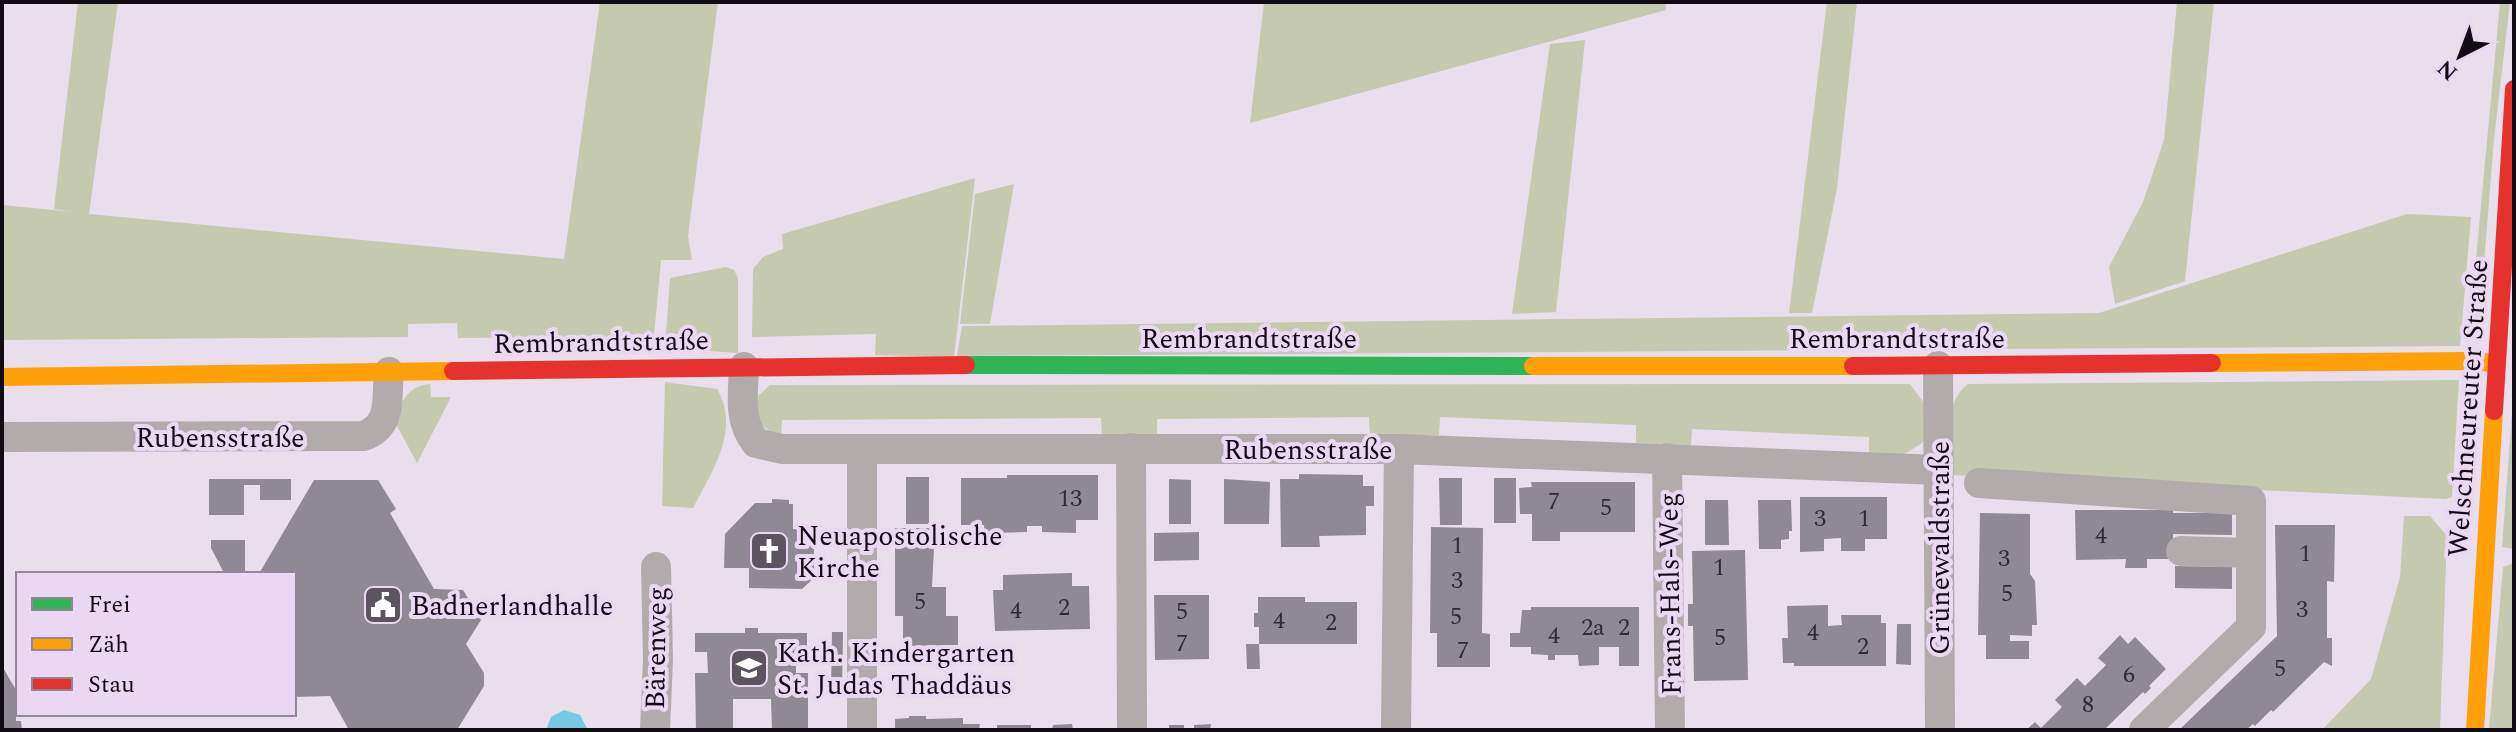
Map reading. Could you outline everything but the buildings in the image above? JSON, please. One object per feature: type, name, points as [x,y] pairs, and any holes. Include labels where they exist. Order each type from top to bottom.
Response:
[{"type":"street","name":"Welschneureuter Straße","points":[[2475,730],[2514,89]]},
{"type":"street","name":"Rembrandtstraße","points":[[2,377],[744,367],[2496,363]]},
{"type":"street","name":"Grünewaldstraße","points":[[1938,366],[1940,730]]},
{"type":"street","name":"Rubensstraße","points":[[744,367],[742,414],[756,443],[782,449],[1399,449],[1939,470]]},
{"type":"street","name":"Rubensstraße","points":[[2,437],[364,436],[381,426],[385,418],[389,372]]},
{"type":"street","points":[[1131,448],[1132,730]]},
{"type":"street","points":[[1396,730],[1399,449]]},
{"type":"street","points":[[862,450],[862,730]]},
{"type":"street","name":"Frans-Hals-Weg","points":[[1667,458],[1670,730]]},
{"type":"street","points":[[1979,483],[2251,501],[2251,627],[2144,730]]},
{"type":"street","points":[[2181,551],[2251,553]]},
{"type":"street","name":"Bärenweg","points":[[655,730],[658,659],[656,567]]},
{"type":"green space","points":[[78,2],[118,2],[89,214],[564,259],[600,2],[718,2],[688,236],[692,260],[661,260],[654,336],[458,338],[457,323],[408,324],[408,337],[2,340],[2,205],[74,212],[54,209]]},
{"type":"green space","points":[[1264,2],[1665,2],[1666,10],[1250,123]]},
{"type":"green space","points":[[1827,2],[1857,2],[1837,188],[1812,313],[1789,313]]},
{"type":"green space","points":[[2177,2],[2214,2],[2185,281],[2115,304],[2109,267],[2143,202],[2164,140]]},
{"type":"green space","points":[[2500,2],[2510,2],[2494,139],[2479,326],[2471,339],[2469,334]]},
{"type":"green space","points":[[1585,40],[1556,312],[1512,314],[1550,44]]},
{"type":"green space","points":[[975,178],[954,357],[875,355],[876,334],[752,337],[753,269],[763,257],[783,249],[782,234]]},
{"type":"green space","points":[[1014,184],[990,324],[960,324],[975,194]]},
{"type":"green space","points":[[2407,214],[2471,217],[2460,346],[957,356],[962,326],[2099,313]]},
{"type":"green space","points":[[726,267],[734,270],[738,278],[738,353],[665,348],[670,278]]},
{"type":"green space","points":[[2459,380],[2452,497],[2445,499],[1950,475],[1951,414],[1954,402],[1968,384]]},
{"type":"green space","points":[[665,382],[717,389],[724,404],[725,435],[721,450],[693,508],[662,506]]},
{"type":"green space","points":[[430,384],[431,397],[451,397],[417,463],[397,426],[398,418],[410,392]]},
{"type":"green space","points":[[1910,384],[1924,403],[1926,437],[1921,444],[1904,454],[1869,454],[1869,437],[1692,429],[1691,446],[1636,443],[1636,425],[1440,417],[1439,435],[1370,435],[1369,417],[1157,419],[1157,436],[1102,436],[1101,418],[782,420],[781,437],[767,430],[760,422],[757,397],[770,385]]},
{"type":"green space","points":[[2514,386],[2514,549],[2502,547]]},
{"type":"green space","points":[[2404,516],[2430,516],[2447,536],[2440,730],[2322,730],[2371,679],[2400,577]]},
{"type":"green space","points":[[2514,563],[2514,730],[2489,730],[2503,567]]},
{"type":"water","points":[[564,710],[580,715],[588,730],[546,730],[551,717]]},
{"type":"traffic: fast","points":[[966,365],[1533,366]]},
{"type":"traffic: slow","points":[[2212,363],[2496,363]]},
{"type":"traffic: slow","points":[[1533,366],[1853,366]]},
{"type":"traffic: slow","points":[[2,377],[453,371]]},
{"type":"traffic: slow","points":[[2475,730],[2494,411]]},
{"type":"traffic: jam","points":[[2494,411],[2514,89]]},
{"type":"traffic: jam","points":[[1853,366],[2212,363]]},
{"type":"traffic: jam","points":[[453,371],[966,365]]},
{"type":"place","name":"Neuapostolische Kirche","points":[[769,551]]},
{"type":"place","name":"Badnerlandhalle","points":[[383,605]]},
{"type":"place","name":"Kath. Kindergarten St. Judas Thaddäus","points":[[749,668]]}]
